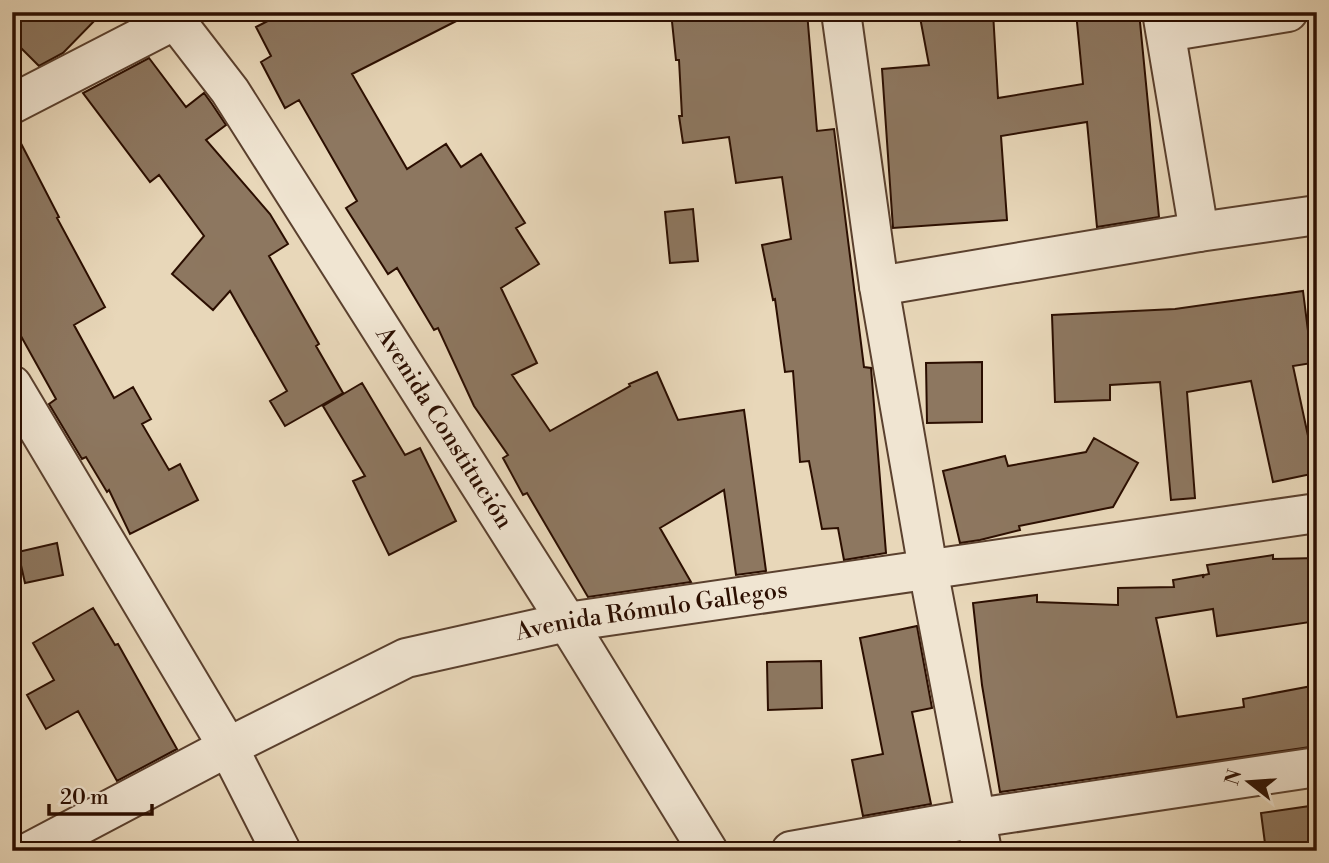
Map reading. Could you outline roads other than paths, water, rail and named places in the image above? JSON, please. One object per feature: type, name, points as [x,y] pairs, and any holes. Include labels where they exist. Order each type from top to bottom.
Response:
[{"type":"street","points":[[841,12],[879,285],[979,834]]},
{"type":"street","points":[[1199,232],[1164,22],[1288,12]]},
{"type":"street","points":[[12,104],[172,16]]},
{"type":"street","name":"Avenida Constitución","points":[[172,16],[230,91],[567,622],[708,851]]},
{"type":"street","points":[[879,285],[1317,215]]},
{"type":"street","points":[[12,385],[228,747],[281,851]]},
{"type":"street","name":"Avenida Rómulo Gallegos","points":[[31,851],[228,747],[407,658],[567,622],[1317,513]]},
{"type":"street","points":[[791,851],[979,834],[1317,767]]}]
